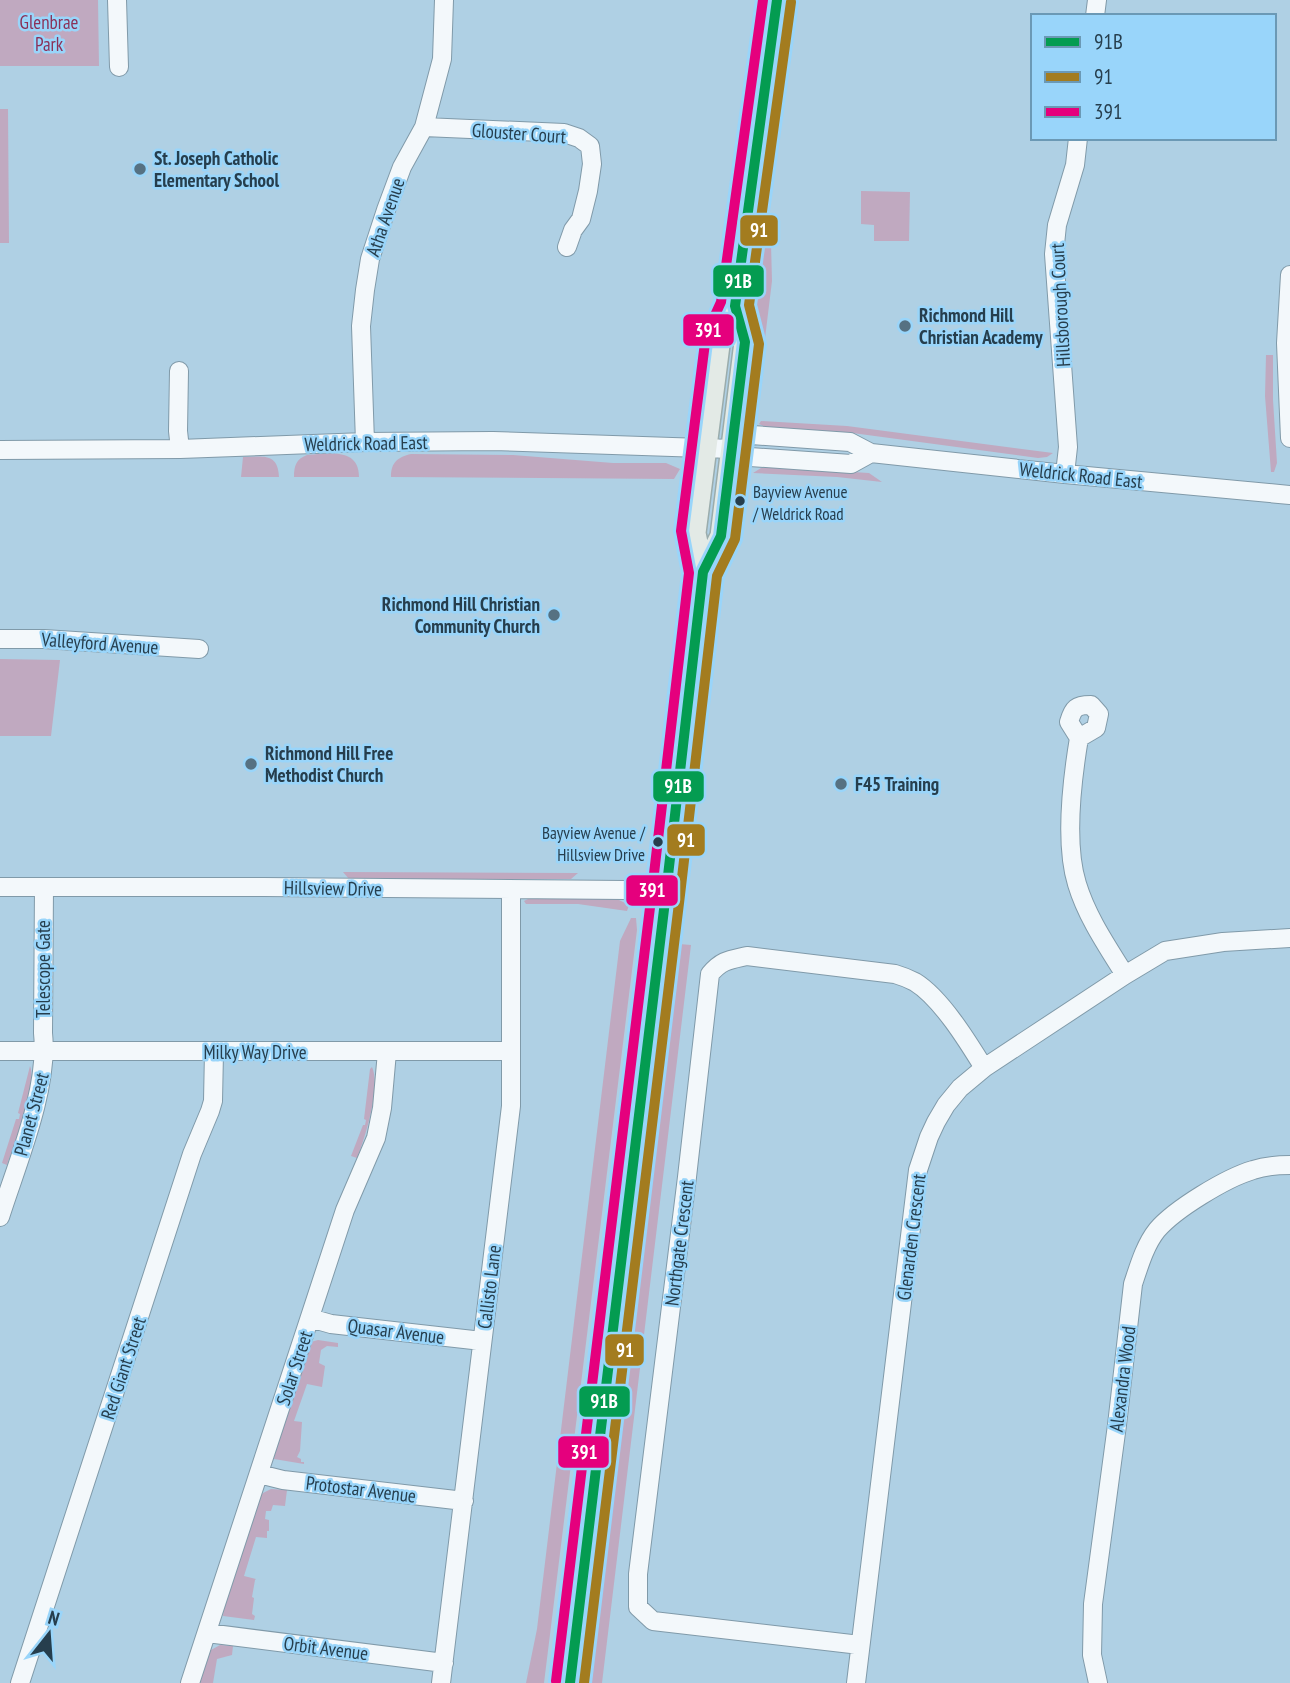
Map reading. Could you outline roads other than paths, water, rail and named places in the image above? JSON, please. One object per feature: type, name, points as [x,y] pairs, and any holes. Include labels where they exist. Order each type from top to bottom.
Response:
[{"type":"main road","points":[[570,1683],[703,572],[695,533],[719,337],[735,306],[777,0]]},
{"type":"main road","points":[[703,572],[721,536],[745,342],[735,306]]},
{"type":"street","points":[[117,0],[119,67]]},
{"type":"street","name":"Atha Avenue","points":[[365,442],[361,326],[370,259],[402,167],[424,127],[442,59],[444,0]]},
{"type":"street","name":"Glouster Court","points":[[424,127],[564,133],[579,138],[590,146],[592,164],[588,191],[581,219],[573,230],[568,247]]},
{"type":"street","name":"Hillsborough Court","points":[[1065,474],[1068,447],[1054,254],[1057,225],[1075,165],[1078,140]]},
{"type":"street","points":[[1290,275],[1286,343],[1290,438]]},
{"type":"street","points":[[179,371],[180,449]]},
{"type":"street","name":"Weldrick Road East","points":[[0,450],[180,449],[365,442],[493,441],[732,449],[752,435],[850,442],[871,453],[1290,495]]},
{"type":"street","name":"Valleyford Avenue","points":[[0,639],[44,639],[199,649]]},
{"type":"street","points":[[1079,738],[1070,824],[1070,844],[1077,883],[1095,926],[1125,975]]},
{"type":"street","name":"Hillsview Drive","points":[[0,887],[666,892]]},
{"type":"street","name":"Telescope Gate","points":[[44,887],[45,1050]]},
{"type":"street","name":"Callisto Lane","points":[[441,1683],[512,1106],[511,890]]},
{"type":"street","name":"Glenarden Crescent","points":[[856,1683],[918,1170],[929,1137],[946,1105],[960,1088],[984,1068],[1166,951],[1223,942],[1290,938]]},
{"type":"street","name":"Northgate Crescent","points":[[860,1645],[653,1620],[638,1607],[638,1574],[710,974],[726,960],[747,956],[895,974],[916,983],[934,1000],[950,1018],[984,1068]]},
{"type":"street","name":"Planet Street","points":[[0,1217],[31,1122],[43,1074],[45,1050]]},
{"type":"street","name":"Milky Way Drive","points":[[0,1051],[511,1051]]},
{"type":"street","name":"Red Giant Street","points":[[20,1683],[192,1154],[210,1111],[214,1091],[214,1052]]},
{"type":"street","name":"Solar Street","points":[[190,1683],[345,1210],[376,1138],[382,1108],[387,1052]]},
{"type":"street","name":"Alexandra Wood","points":[[1098,1683],[1092,1655],[1093,1604],[1133,1284],[1139,1266],[1156,1231],[1179,1210],[1250,1170],[1290,1165]]},
{"type":"street","name":"Quasar Avenue","points":[[310,1318],[331,1324],[482,1341]]},
{"type":"street","name":"Protostar Avenue","points":[[259,1474],[283,1480],[464,1502]]},
{"type":"street","name":"Orbit Avenue","points":[[207,1633],[444,1663]]},
{"type":"place","name":"St. Joseph Catholic Elementary School","points":[[140,169]]},
{"type":"place","name":"Richmond Hill Christian Academy","points":[[905,326]]},
{"type":"place","name":"Bayview Avenue / Weldrick Road","points":[[740,501]]},
{"type":"place","name":"Richmond Hill Christian Community Church","points":[[554,615]]},
{"type":"place","name":"Richmond Hill Free Methodist Church","points":[[251,764]]},
{"type":"place","name":"F45 Training","points":[[841,784]]},
{"type":"place","name":"Bayview Avenue / Hillsview Drive","points":[[658,842]]},
{"type":"park label","name":"Glenbrae Park","points":[[49,33]]}]
